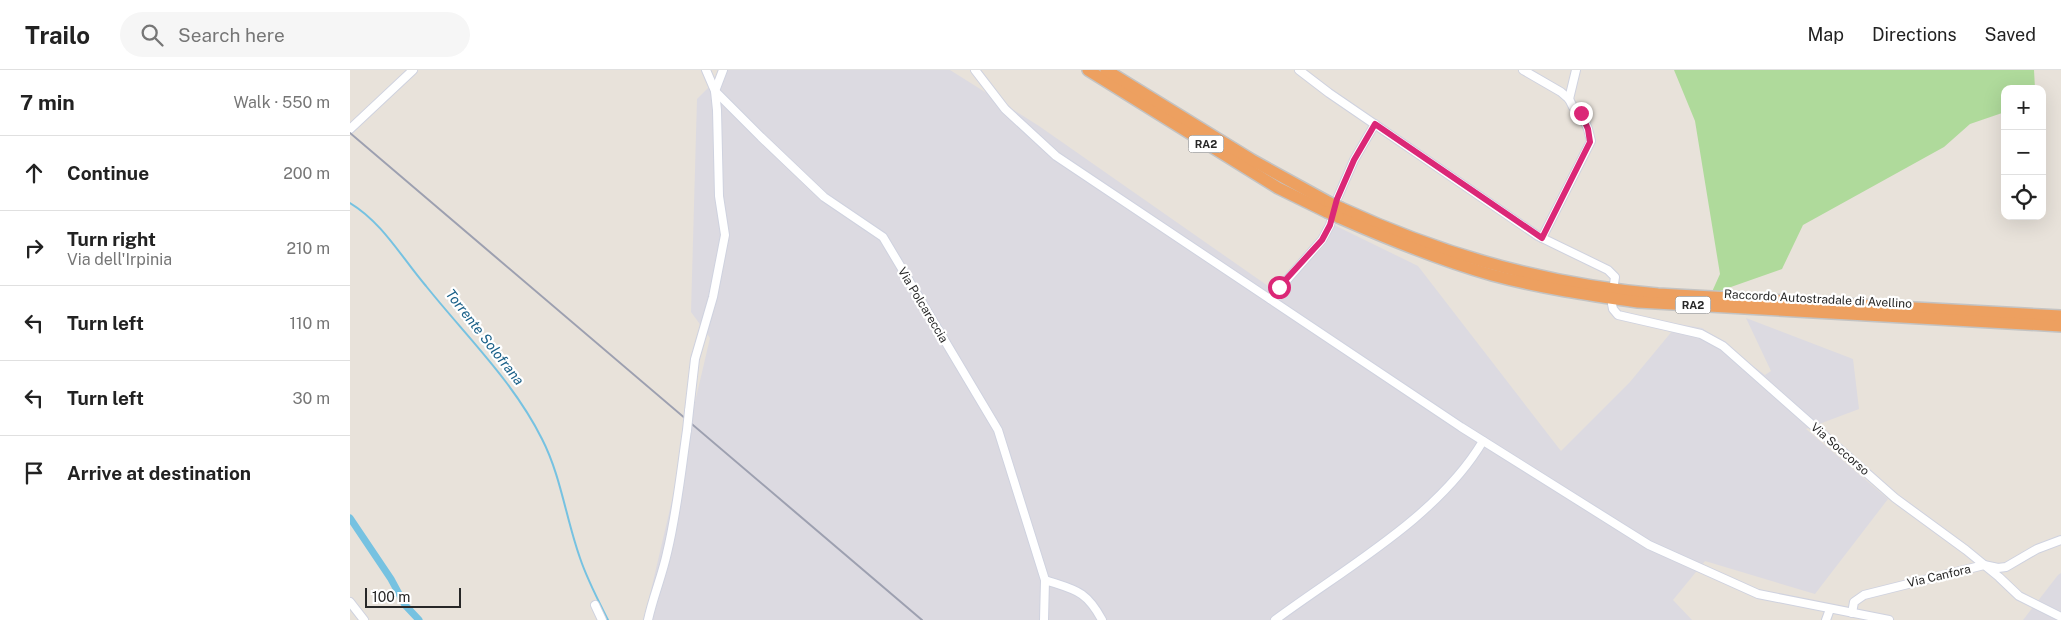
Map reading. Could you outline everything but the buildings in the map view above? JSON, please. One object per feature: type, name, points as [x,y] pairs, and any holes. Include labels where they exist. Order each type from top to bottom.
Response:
[{"type":"highway","name":"Raccordo Autostradale di Avellino","points":[[1088,70],[1278,188],[1334,210],[1477,260],[1533,274],[1614,290],[2061,316]]},
{"type":"highway","name":"Raccordo Autostradale di Avellino","points":[[1106,70],[1334,210],[1419,251],[1492,274],[1590,295],[1638,302],[2061,326]]},
{"type":"street","points":[[350,129],[413,70]]},
{"type":"street","points":[[648,620],[674,524],[695,359],[713,297],[725,235],[719,196],[715,91],[706,70]]},
{"type":"street","points":[[715,91],[723,70]]},
{"type":"street","points":[[975,70],[1005,109],[1056,156],[1483,441],[1649,545],[1758,594],[1889,620]]},
{"type":"street","points":[[1299,70],[1542,238],[1608,270],[1615,277],[1614,284]]},
{"type":"street","points":[[1523,70],[1561,92],[1569,99],[1572,107],[1581,113],[1588,129],[1590,142],[1542,238]]},
{"type":"street","points":[[1569,99],[1576,70]]},
{"type":"street","name":"Via Polcareccia","points":[[715,91],[824,196],[883,237],[998,430],[1045,580],[1044,620]]},
{"type":"street","points":[[1270,299],[1322,240],[1330,225],[1337,199],[1354,160],[1375,124]]},
{"type":"street","name":"Via Soccorso","points":[[1612,304],[1613,309],[1618,315],[1701,334],[1723,346],[1895,498],[1984,565],[2019,596],[2061,617]]},
{"type":"street","points":[[1275,620],[1398,532],[1455,480],[1483,441]]},
{"type":"street","name":"Via Canfora","points":[[1852,613],[1854,602],[1864,595],[1984,565],[1998,568],[2006,567],[2037,549],[2061,540]]},
{"type":"street","points":[[1045,580],[1075,588],[1095,607],[1102,620]]},
{"type":"street","points":[[350,602],[364,620]]},
{"type":"street","points":[[596,605],[602,620]]},
{"type":"street","points":[[1826,620],[1830,609]]},
{"type":"shaded area","points":[[726,70],[950,70],[1039,126],[1278,293],[1323,247],[1334,225],[1418,266],[1561,451],[1630,382],[1678,324],[1702,328],[1765,375],[1771,371],[1746,318],[1853,359],[1859,409],[1806,429],[1888,499],[1815,594],[1705,561],[1673,600],[1692,620],[644,620],[710,338],[691,312],[697,99]]},
{"type":"shaded area","points":[[2061,573],[2061,620],[2023,620],[2058,575]]},
{"type":"green space","points":[[1674,70],[2034,70],[2035,85],[2001,85],[2001,113],[1970,124],[1944,147],[1803,225],[1782,269],[1711,294],[1720,274],[1695,121]]},
{"type":"waterway","name":"Torrente Solofrana","points":[[350,203],[382,230],[503,378],[530,418],[549,453],[583,566],[608,620]]},
{"type":"waterway","name":"Torrente Solofrana","points":[[350,518],[391,579],[405,605],[419,620]]},
{"type":"railway","points":[[350,133],[922,620]]},
{"type":"route","points":[[1279,287],[1322,240],[1330,225],[1337,199],[1354,160],[1375,124],[1542,238],[1590,142],[1588,129],[1581,113]]}]
